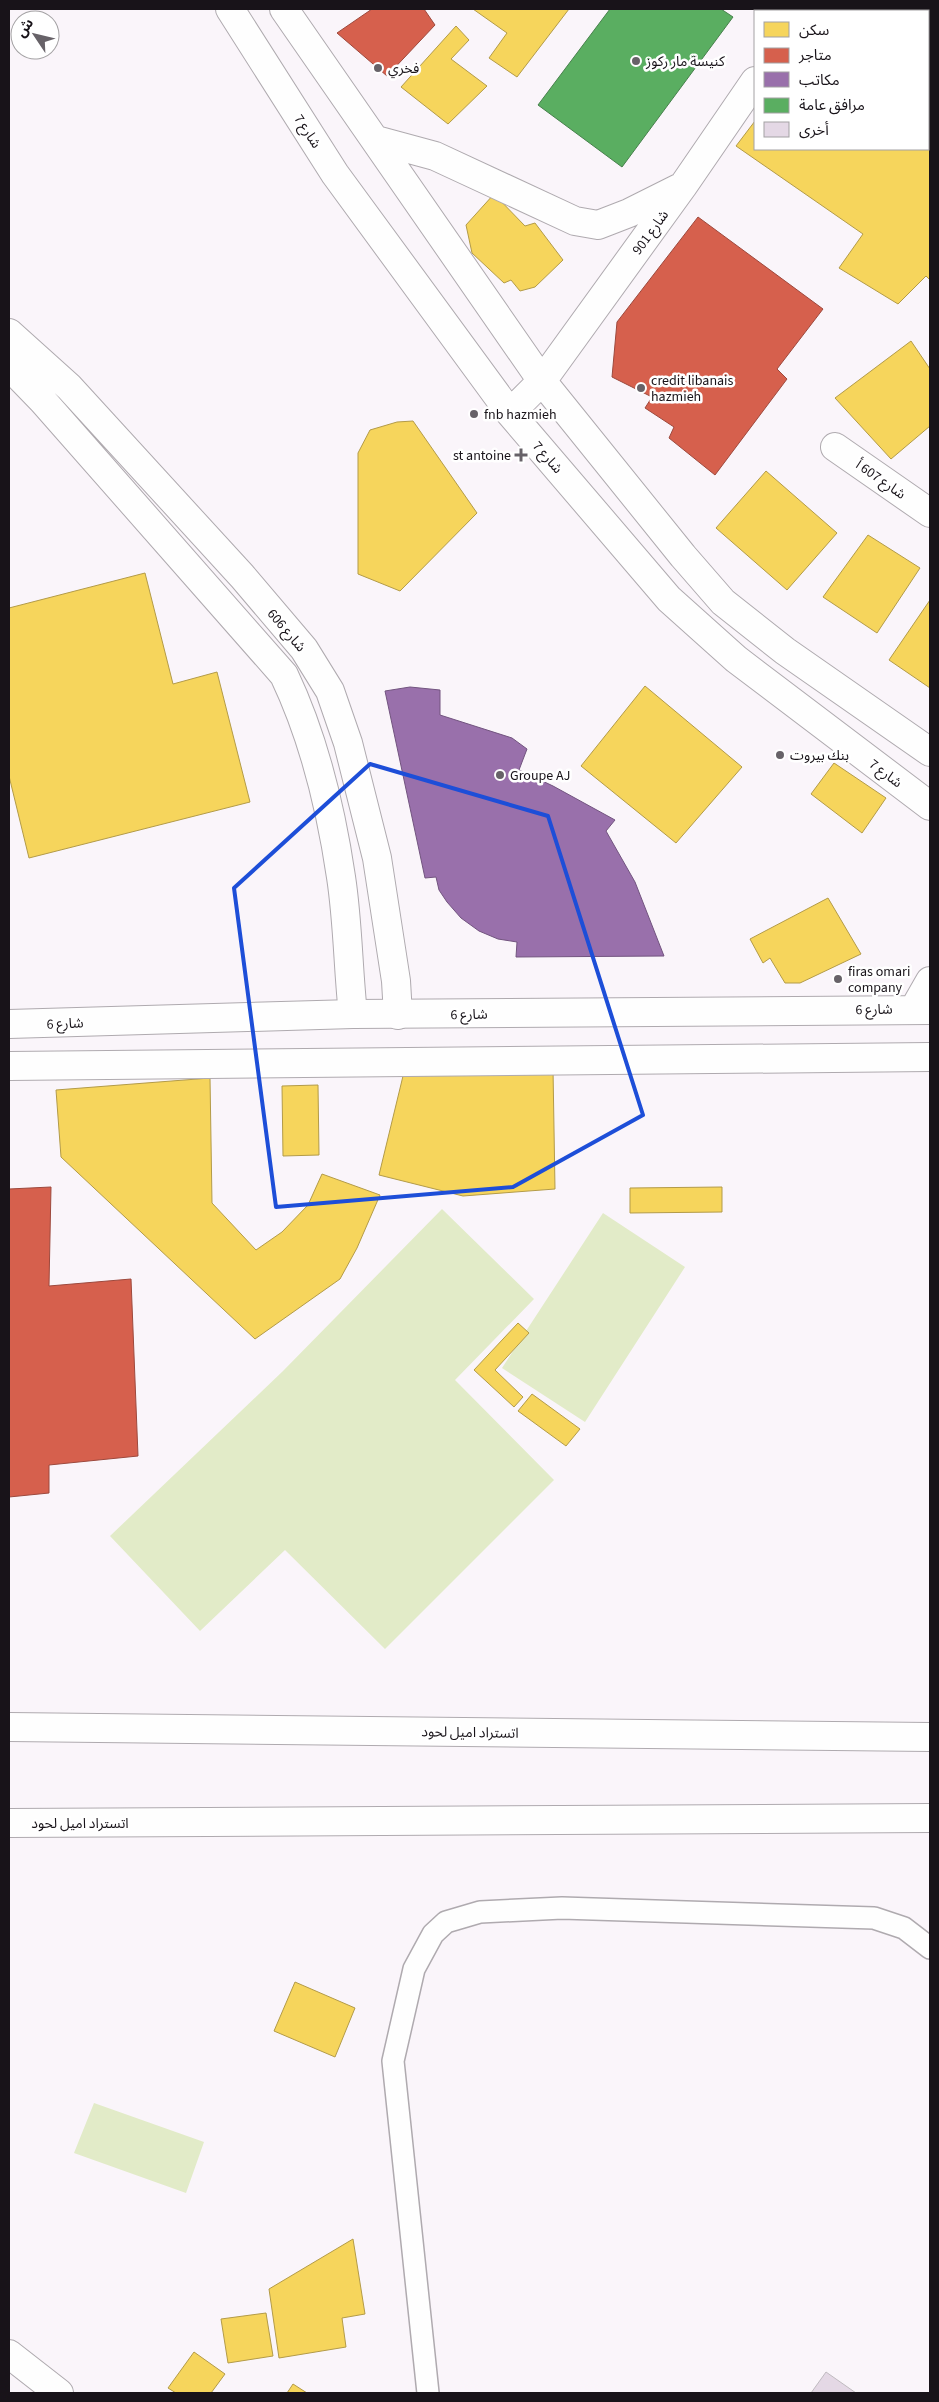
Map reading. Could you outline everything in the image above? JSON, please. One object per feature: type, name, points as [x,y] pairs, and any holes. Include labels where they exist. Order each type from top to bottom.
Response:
[{"type":"main road","name":"شارع 7","points":[[230,9],[335,174],[510,413],[669,599],[736,659],[930,806]]},
{"type":"main road","points":[[284,9],[542,381],[683,556],[723,602],[792,657],[930,752]]},
{"type":"main road","name":"شارع 901","points":[[510,413],[542,381],[683,186],[754,83]]},
{"type":"main road","points":[[376,140],[435,156],[575,221],[598,225],[629,213],[683,186]]},
{"type":"main road","name":"شارع 606","points":[[9,333],[69,387],[242,576],[304,648],[330,691],[348,743],[377,858],[396,981],[398,1015]]},
{"type":"main road","points":[[9,366],[284,675],[302,712],[330,822],[341,878],[353,1014]]},
{"type":"main road","name":"شارع 607 أ","points":[[835,447],[929,511]]},
{"type":"main road","points":[[922,1009],[930,980]]},
{"type":"main road","name":"شارع 6","points":[[9,1024],[353,1014],[922,1009]]},
{"type":"main road","points":[[9,1066],[930,1056]]},
{"type":"main road","name":"اتستراد اميل لحود","points":[[9,1728],[930,1737]]},
{"type":"main road","name":"اتستراد اميل لحود","points":[[9,1823],[930,1818]]},
{"type":"main road","points":[[9,2354],[59,2393]]},
{"type":"lane","points":[[428,2393],[393,2061],[414,1970],[433,1934],[446,1922],[480,1912],[562,1908],[874,1918],[904,1928],[930,1948]]},
{"type":"highlighted area","points":[[370,764],[548,816],[643,1115],[513,1187],[276,1207],[234,888]]},
{"type":"green space","points":[[442,1209],[534,1299],[455,1380],[554,1480],[385,1649],[285,1550],[200,1631],[110,1536],[283,1371]]},
{"type":"green space","points":[[603,1213],[685,1267],[585,1422],[502,1368]]},
{"type":"green space","points":[[94,2103],[204,2142],[186,2193],[74,2153]]},
{"type":"building: سكن","points":[[473,9],[569,9],[517,77],[489,58],[507,33]]},
{"type":"building: سكن","points":[[456,26],[469,40],[451,59],[487,86],[448,124],[401,87]]},
{"type":"building: سكن","points":[[929,98],[930,280],[926,276],[898,304],[839,268],[863,234],[736,146],[754,122],[754,150],[929,150]]},
{"type":"building: سكن","points":[[494,194],[525,226],[535,223],[563,260],[535,287],[520,291],[511,280],[504,283],[472,253],[466,225]]},
{"type":"building: سكن","points":[[911,341],[930,369],[930,426],[891,459],[835,398]]},
{"type":"building: سكن","points":[[413,421],[477,513],[400,591],[358,574],[358,453],[370,430],[397,422]]},
{"type":"building: سكن","points":[[766,471],[837,533],[787,590],[716,528]]},
{"type":"building: سكن","points":[[868,535],[920,568],[877,633],[823,597]]},
{"type":"building: سكن","points":[[145,573],[173,684],[217,672],[250,802],[29,858],[9,776],[9,608]]},
{"type":"building: سكن","points":[[930,600],[930,688],[889,660]]},
{"type":"building: سكن","points":[[645,686],[742,767],[676,843],[581,766]]},
{"type":"building: سكن","points":[[834,763],[886,798],[862,833],[811,794]]},
{"type":"building: سكن","points":[[828,898],[861,954],[800,983],[785,983],[770,958],[763,963],[750,939]]},
{"type":"building: سكن","points":[[553,1069],[555,1189],[463,1196],[379,1175],[403,1076]]},
{"type":"building: سكن","points":[[210,1078],[212,1203],[256,1250],[282,1232],[308,1205],[322,1174],[380,1195],[357,1248],[340,1279],[255,1339],[61,1157],[56,1090]]},
{"type":"building: سكن","points":[[318,1085],[319,1155],[283,1156],[282,1086]]},
{"type":"building: سكن","points":[[722,1187],[722,1212],[630,1213],[630,1188]]},
{"type":"building: سكن","points":[[518,1323],[529,1333],[495,1370],[523,1397],[514,1407],[474,1370]]},
{"type":"building: سكن","points":[[532,1394],[580,1429],[566,1446],[518,1411]]},
{"type":"building: سكن","points":[[295,1982],[355,2008],[335,2057],[274,2031]]},
{"type":"building: سكن","points":[[353,2239],[365,2314],[342,2318],[346,2347],[279,2358],[269,2289]]},
{"type":"building: سكن","points":[[266,2313],[273,2356],[228,2363],[221,2319]]},
{"type":"building: سكن","points":[[194,2352],[225,2374],[211,2393],[176,2393],[168,2388]]},
{"type":"building: سكن","points":[[293,2384],[307,2393],[287,2393]]},
{"type":"building: متاجر","points":[[372,9],[424,9],[435,25],[387,76],[337,33]]},
{"type":"building: متاجر","points":[[698,217],[823,309],[777,369],[787,379],[715,475],[669,438],[674,427],[645,408],[652,397],[612,377],[617,322]]},
{"type":"building: متاجر","points":[[51,1187],[49,1286],[131,1279],[138,1456],[49,1465],[49,1493],[9,1497],[9,1189]]},
{"type":"building: مكاتب","points":[[410,687],[440,690],[440,715],[512,738],[527,749],[519,770],[553,786],[615,820],[606,831],[635,882],[664,956],[516,957],[517,942],[498,939],[479,931],[461,918],[439,890],[436,877],[425,878],[385,691]]},
{"type":"building: مرافق عامة","name":"كنيسة مار ركوز","points":[[610,9],[721,9],[733,17],[622,167],[538,105]]},
{"type":"building: أخرى","points":[[826,2372],[856,2393],[811,2393]]},
{"type":"place","name":"كنيسة مار ركوز","points":[[636,61]]},
{"type":"place","name":"فخري","points":[[378,68]]},
{"type":"place","name":"credit libanais hazmieh","points":[[641,388]]},
{"type":"place","name":"fnb hazmieh","points":[[474,414]]},
{"type":"place","name":"st antoine","points":[[521,455]]},
{"type":"place","name":"بنك بيروت","points":[[780,755]]},
{"type":"place","name":"Groupe AJ","points":[[500,775]]},
{"type":"place","name":"firas omari company","points":[[838,979]]}]
